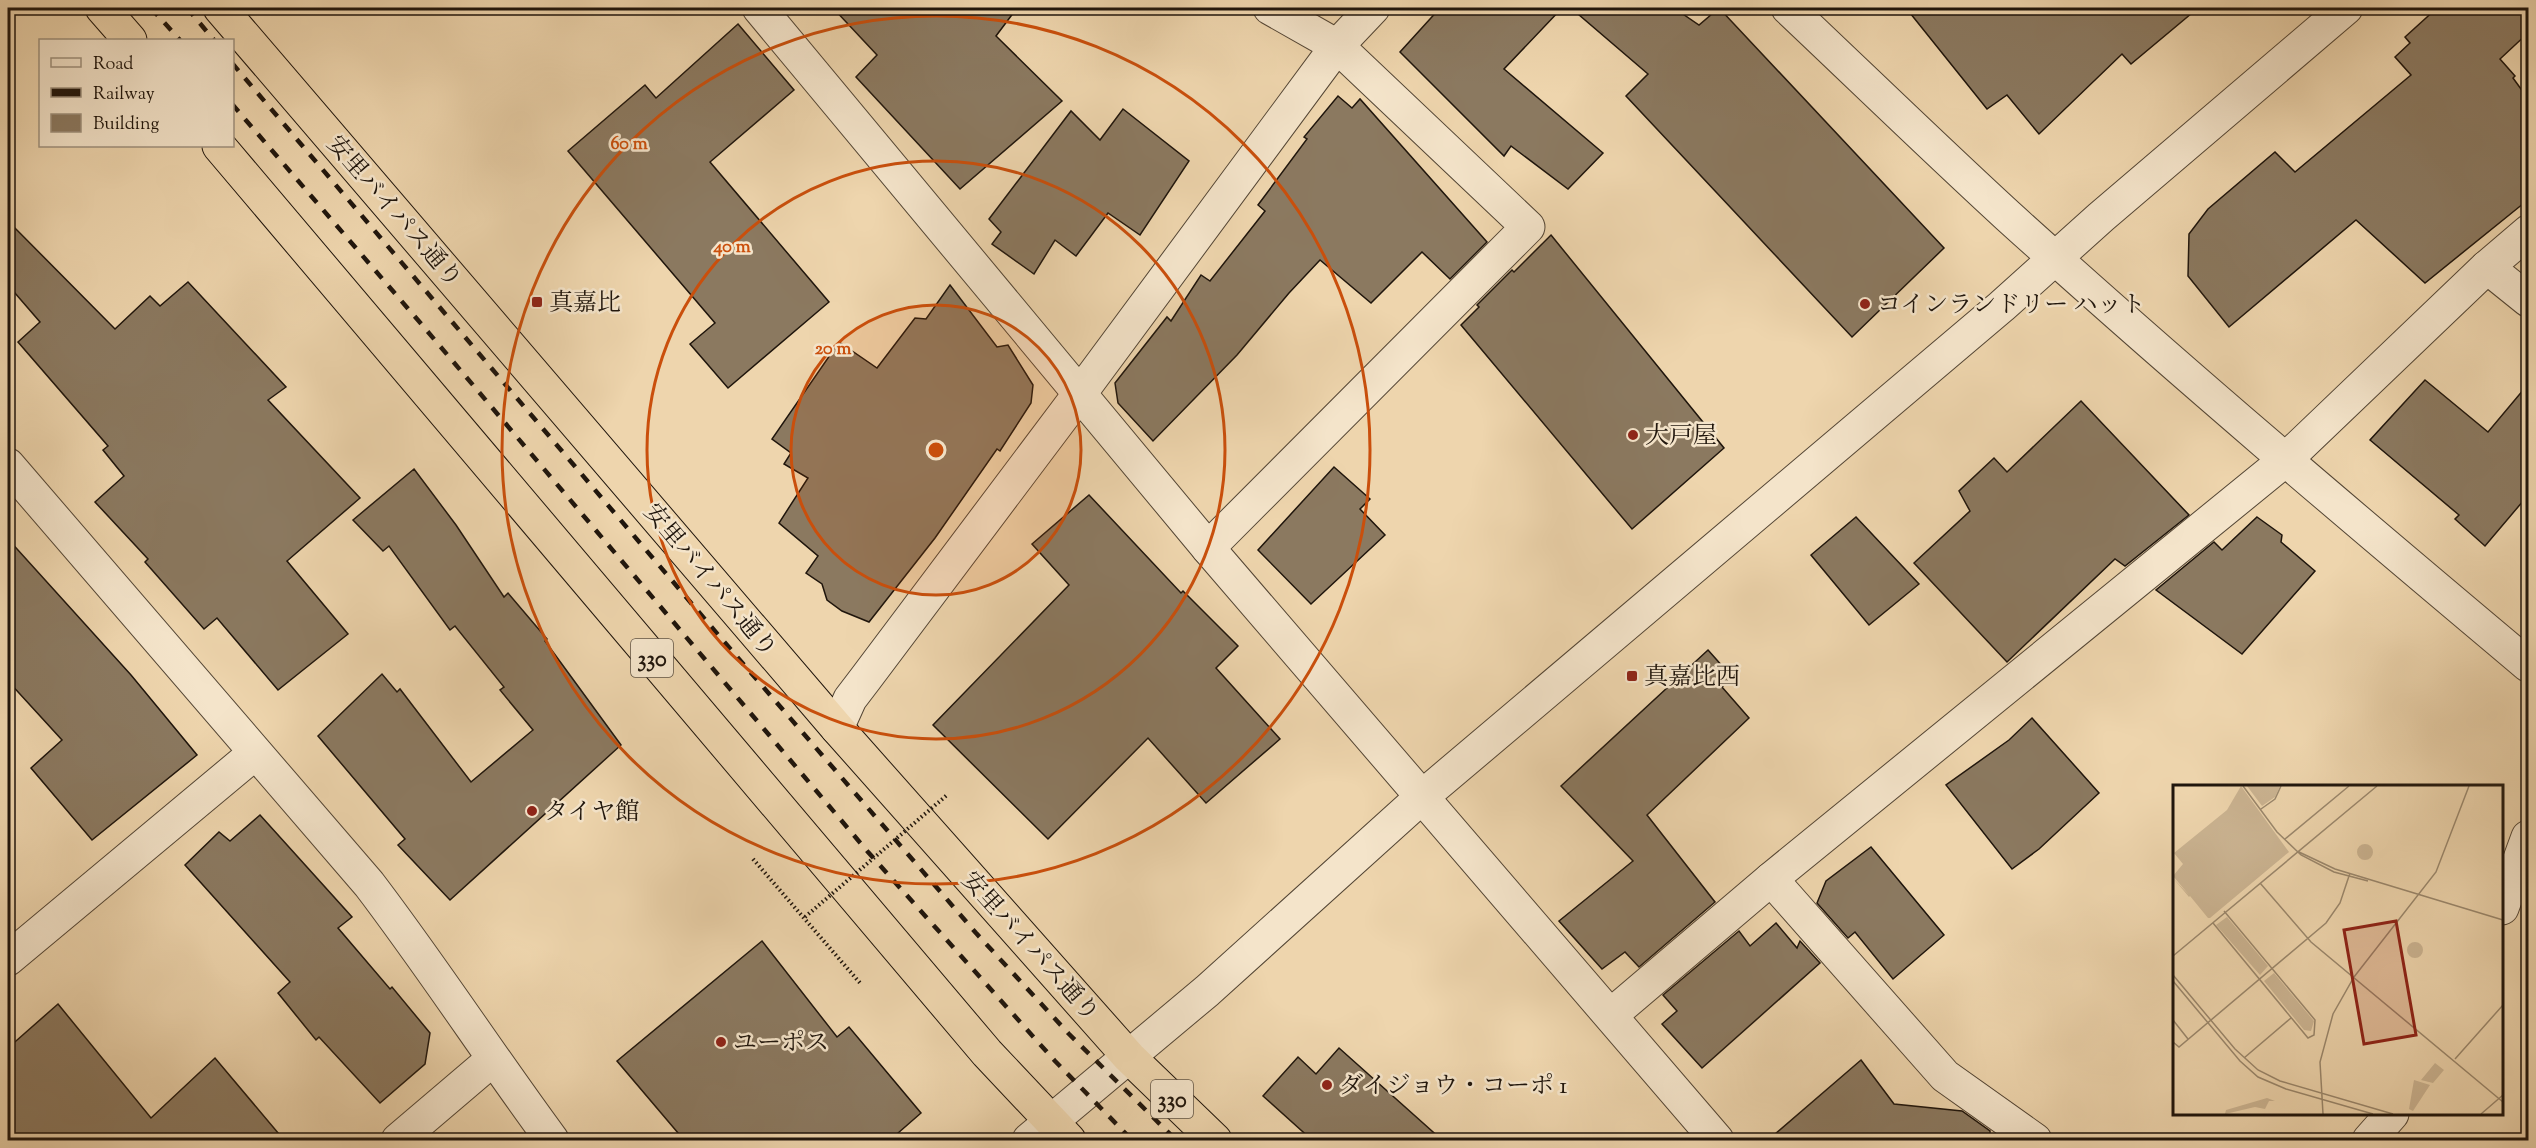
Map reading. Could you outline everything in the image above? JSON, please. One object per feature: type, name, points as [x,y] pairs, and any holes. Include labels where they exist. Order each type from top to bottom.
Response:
[{"type":"highway","points":[[102,8],[129,39]]},
{"type":"highway","name":"安里バイパス通り","points":[[220,8],[837,728],[1129,1058],[1215,1140]]},
{"type":"highway","name":"330","points":[[220,147],[926,980],[1050,1135]]},
{"type":"street","points":[[759,8],[1081,392],[1208,548],[1717,1140]]},
{"type":"street","points":[[1208,548],[1528,227],[1336,46],[1270,8]]},
{"type":"street","points":[[837,728],[850,699],[1081,392],[1336,46],[1372,8]]},
{"type":"street","points":[[1788,8],[2056,258],[2284,461],[2529,666]]},
{"type":"street","points":[[1050,1135],[1129,1058],[1207,991],[1423,796],[2056,258],[2346,8]]},
{"type":"street","points":[[1611,1016],[1771,879],[2284,461],[2487,267],[2529,232]]},
{"type":"street","points":[[2487,267],[2529,300]]},
{"type":"street","points":[[8,465],[389,911],[422,954],[492,1060],[552,1140]]},
{"type":"street","points":[[8,959],[255,753]]},
{"type":"street","points":[[2503,905],[2529,837]]},
{"type":"street","points":[[1771,879],[1945,1076],[2035,1140]]},
{"type":"street","points":[[398,1140],[492,1060]]},
{"type":"street","points":[[2369,1140],[2390,1115]]},
{"type":"path","points":[[805,917],[948,795]]},
{"type":"path","points":[[753,859],[860,983]]},
{"type":"building","points":[[833,8],[1017,8],[996,36],[1062,101],[960,189],[856,77],[877,55]]},
{"type":"building","points":[[1440,8],[1562,8],[1504,69],[1603,153],[1568,189],[1511,146],[1504,156],[1400,52]]},
{"type":"building","points":[[1571,8],[1674,8],[1699,25],[1719,8],[1944,248],[1852,337],[1626,96],[1648,74]]},
{"type":"building","points":[[1906,8],[2198,8],[2131,64],[2122,54],[2039,134],[2007,95],[1987,109]]},
{"type":"building","points":[[2437,8],[2529,8],[2529,32],[2500,59],[2515,76],[2513,78],[2529,100],[2529,199],[2425,283],[2356,220],[2229,327],[2188,276],[2189,234],[2208,209],[2275,152],[2295,172],[2411,75],[2395,57],[2410,43],[2405,37]]},
{"type":"building","points":[[738,24],[794,90],[710,162],[829,302],[728,388],[690,344],[715,323],[568,151],[645,85],[656,98]]},
{"type":"building","points":[[1338,96],[1352,108],[1360,99],[1487,242],[1450,279],[1422,252],[1371,303],[1320,260],[1237,355],[1153,441],[1118,403],[1115,383],[1167,317],[1171,321],[1201,275],[1210,281],[1265,211],[1258,205],[1307,139],[1304,137]]},
{"type":"building","points":[[1123,109],[1189,161],[1140,235],[1108,213],[1076,256],[1055,240],[1034,274],[992,244],[1001,232],[989,219],[1071,111],[1100,140]]},
{"type":"building","points":[[8,221],[115,329],[150,296],[160,306],[188,282],[286,387],[268,400],[360,498],[287,561],[348,634],[278,690],[217,618],[204,629],[145,562],[148,559],[95,502],[124,476],[103,450],[108,446],[18,342],[40,322],[8,285]]},
{"type":"building","points":[[1551,235],[1724,448],[1632,529],[1461,325],[1479,307],[1477,305],[1512,270],[1514,272]]},
{"type":"building","points":[[950,285],[997,347],[1008,345],[1033,385],[1031,403],[1000,451],[997,449],[935,538],[869,622],[842,611],[827,600],[822,584],[806,573],[818,556],[779,523],[808,478],[784,464],[791,453],[772,439],[839,342],[877,368],[915,318],[926,319]]},
{"type":"building","points":[[2425,380],[2488,432],[2529,383],[2529,494],[2485,546],[2455,519],[2459,515],[2370,440]]},
{"type":"building","points":[[2081,401],[2189,515],[2125,566],[2115,559],[2007,662],[1914,563],[1970,511],[1959,491],[1994,458],[2007,472]]},
{"type":"building","points":[[1334,467],[1370,499],[1360,509],[1385,535],[1311,604],[1258,550]]},
{"type":"building","points":[[414,469],[456,525],[504,597],[508,593],[547,639],[545,641],[621,745],[450,900],[398,845],[405,839],[318,736],[382,674],[397,692],[400,689],[471,782],[533,730],[500,690],[504,687],[455,626],[450,630],[389,546],[383,551],[353,520]]},
{"type":"building","points":[[1089,495],[1181,593],[1183,591],[1238,646],[1216,668],[1280,739],[1206,803],[1148,738],[1048,839],[933,725],[1069,585],[1032,544]]},
{"type":"building","points":[[1856,517],[1919,584],[1869,625],[1811,555]]},
{"type":"building","points":[[2257,517],[2282,535],[2281,542],[2315,571],[2242,654],[2156,590],[2214,542],[2222,550]]},
{"type":"building","points":[[8,539],[131,675],[197,755],[92,840],[31,768],[62,740],[8,681]]},
{"type":"building","points":[[1708,650],[1732,677],[1722,687],[1749,718],[1647,815],[1715,902],[1639,967],[1625,952],[1602,969],[1559,921],[1633,861],[1561,786]]},
{"type":"building","points":[[2032,718],[2099,793],[2039,849],[2012,869],[1946,785],[2009,740]]},
{"type":"building","points":[[260,815],[352,917],[338,928],[430,1033],[425,1064],[380,1103],[319,1037],[316,1040],[278,993],[290,982],[185,865],[219,832],[230,841]]},
{"type":"building","points":[[1871,847],[1944,935],[1893,979],[1855,932],[1848,938],[1817,903],[1826,881]]},
{"type":"building","points":[[1776,923],[1797,948],[1800,941],[1820,963],[1702,1068],[1662,1024],[1677,1011],[1663,995],[1739,931],[1750,946]]},
{"type":"building","points":[[762,941],[837,1037],[849,1027],[921,1113],[890,1140],[684,1140],[617,1061]]},
{"type":"building","points":[[58,1004],[151,1118],[215,1058],[284,1140],[8,1140],[8,1048]]},
{"type":"building","name":"ダイジョウ・コーポ 1","points":[[1339,1048],[1442,1140],[1312,1140],[1263,1096],[1298,1057],[1316,1074]]},
{"type":"building","points":[[1861,1060],[1894,1104],[1962,1111],[1990,1131],[1990,1140],[1768,1140]]},
{"type":"railway","points":[[151,8],[179,39]]},
{"type":"railway","points":[[187,8],[213,39]]},
{"type":"railway","points":[[234,65],[720,637],[976,933],[1069,1034],[1176,1140]]},
{"type":"railway","points":[[234,106],[868,852],[1055,1061],[1132,1140]]},
{"type":"place","name":"真嘉比","points":[[537,302]]},
{"type":"place","name":"コインランドリー ハット","points":[[1865,304]]},
{"type":"place","name":"大戸屋","points":[[1633,435]]},
{"type":"place","name":"真嘉比西","points":[[1632,676]]},
{"type":"place","name":"タイヤ館","points":[[532,811]]},
{"type":"place","name":"ユーポス","points":[[721,1042]]},
{"type":"place","name":"ダイジョウ・コーポ 1","points":[[1327,1085]]}]
